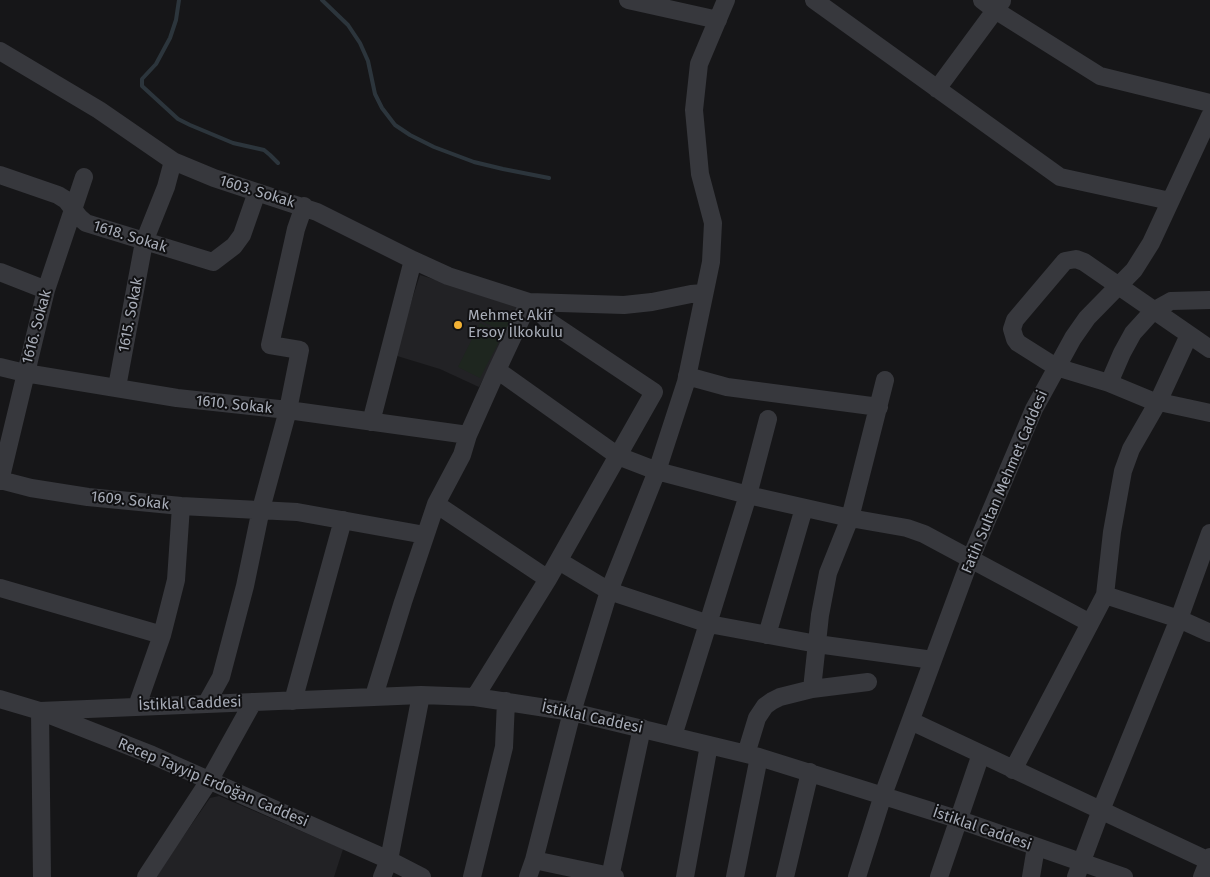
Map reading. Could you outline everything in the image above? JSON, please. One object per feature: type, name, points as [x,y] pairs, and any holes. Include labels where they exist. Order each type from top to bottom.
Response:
[{"type":"street","points":[[628,0],[718,20]]},
{"type":"street","points":[[528,877],[572,712],[609,590],[657,471],[687,376],[711,262],[714,223],[700,174],[694,110],[699,64],[726,0]]},
{"type":"street","points":[[814,0],[1060,177],[1170,201]]},
{"type":"street","points":[[937,89],[993,3],[1100,76],[1210,103]]},
{"type":"street","name":"1603. Sokak","points":[[0,51],[99,110],[173,161],[214,178],[304,206],[448,276],[529,302]]},
{"type":"street","name":"Fatih Sultan Mehmet Caddesi","points":[[857,877],[883,795],[970,560],[1034,409],[1056,367],[1087,318],[1134,270],[1151,243],[1210,116]]},
{"type":"street","name":"1615. Sokak","points":[[117,387],[144,242],[166,187],[173,161]]},
{"type":"street","name":"1618. Sokak","points":[[0,175],[58,195],[74,208],[86,223],[213,262],[234,246],[242,235],[257,192]]},
{"type":"street","name":"1616. Sokak","points":[[0,480],[46,290],[84,177]]},
{"type":"street","points":[[206,704],[221,677],[245,586],[261,510],[288,410],[300,350],[270,345],[296,229],[304,206]]},
{"type":"street","points":[[1210,350],[1084,262],[1076,259],[1065,261],[1015,320],[1012,329],[1018,343],[1056,367],[1109,383],[1158,402],[1210,413]]},
{"type":"street","points":[[371,422],[413,260]]},
{"type":"street","points":[[0,272],[46,290]]},
{"type":"street","points":[[529,302],[624,305],[704,293]]},
{"type":"street","points":[[1109,383],[1133,333],[1153,310],[1171,301],[1210,300]]},
{"type":"street","points":[[374,696],[436,504],[462,455],[468,435],[529,302]]},
{"type":"street","points":[[474,697],[559,561],[654,392],[551,323],[529,302]]},
{"type":"street","points":[[1013,770],[1105,595],[1123,470],[1131,449],[1158,402],[1189,335]]},
{"type":"street","name":"1610. Sokak","points":[[0,367],[25,373],[205,402],[288,410],[468,435]]},
{"type":"street","points":[[497,370],[618,456],[657,471],[748,495],[850,518],[907,528],[924,534],[1090,623]]},
{"type":"street","points":[[687,376],[727,387],[879,407]]},
{"type":"street","points":[[812,689],[820,615],[828,573],[850,518],[885,380]]},
{"type":"street","points":[[673,736],[748,495],[768,419]]},
{"type":"street","name":"1609. Sokak","points":[[0,480],[64,494],[181,506],[298,512],[425,536]]},
{"type":"street","points":[[436,504],[548,579]]},
{"type":"street","points":[[137,706],[162,635],[176,580],[181,506]]},
{"type":"street","points":[[767,635],[804,508]]},
{"type":"street","points":[[293,701],[343,520]]},
{"type":"street","points":[[1078,870],[1178,619],[1210,533]]},
{"type":"street","points":[[559,561],[609,590],[709,624],[817,644],[933,660]]},
{"type":"street","points":[[0,588],[162,635]]},
{"type":"street","points":[[1105,595],[1178,619],[1210,633]]},
{"type":"street","points":[[735,877],[757,718],[766,706],[780,697],[812,689],[868,682]]},
{"type":"street","points":[[382,877],[388,860],[420,695]]},
{"type":"street","name":"İstiklal Caddesi","points":[[40,711],[420,695],[474,697],[572,712],[753,755],[810,772],[957,819],[1036,847],[1078,870],[1124,877]]},
{"type":"street","name":"Recep Tayyip Erdoğan Caddesi","points":[[0,699],[40,711],[152,755],[422,877]]},
{"type":"street","points":[[146,877],[209,781],[253,702]]},
{"type":"street","points":[[472,877],[504,747],[506,702]]},
{"type":"street","points":[[40,711],[44,876]]},
{"type":"street","points":[[910,721],[1209,859],[1202,877]]},
{"type":"street","points":[[534,860],[612,877],[642,728]]},
{"type":"street","points":[[685,877],[709,745]]},
{"type":"street","points":[[939,877],[957,819],[981,754]]},
{"type":"street","points":[[785,877],[810,772]]},
{"type":"street","points":[[1030,877],[1036,847]]},
{"type":"shaded area","name":"Mehmet Akif Ersoy İlkokulu","points":[[420,275],[522,307],[479,387],[440,369],[394,355]]},
{"type":"shaded area","points":[[489,313],[517,317],[508,334],[481,321]]},
{"type":"shaded area","points":[[480,323],[503,334],[480,378],[458,367]]},
{"type":"shaded area","points":[[219,796],[343,849],[334,877],[155,877],[210,798]]},
{"type":"waterway","points":[[179,0],[176,20],[170,38],[156,64],[142,79],[142,86],[178,119],[233,143],[264,150],[278,163]]},
{"type":"waterway","points":[[322,0],[348,25],[360,43],[368,61],[375,94],[382,108],[395,125],[434,147],[474,162],[549,178]]},
{"type":"place","name":"Mehmet Akif Ersoy İlkokulu","points":[[458,325]]}]
